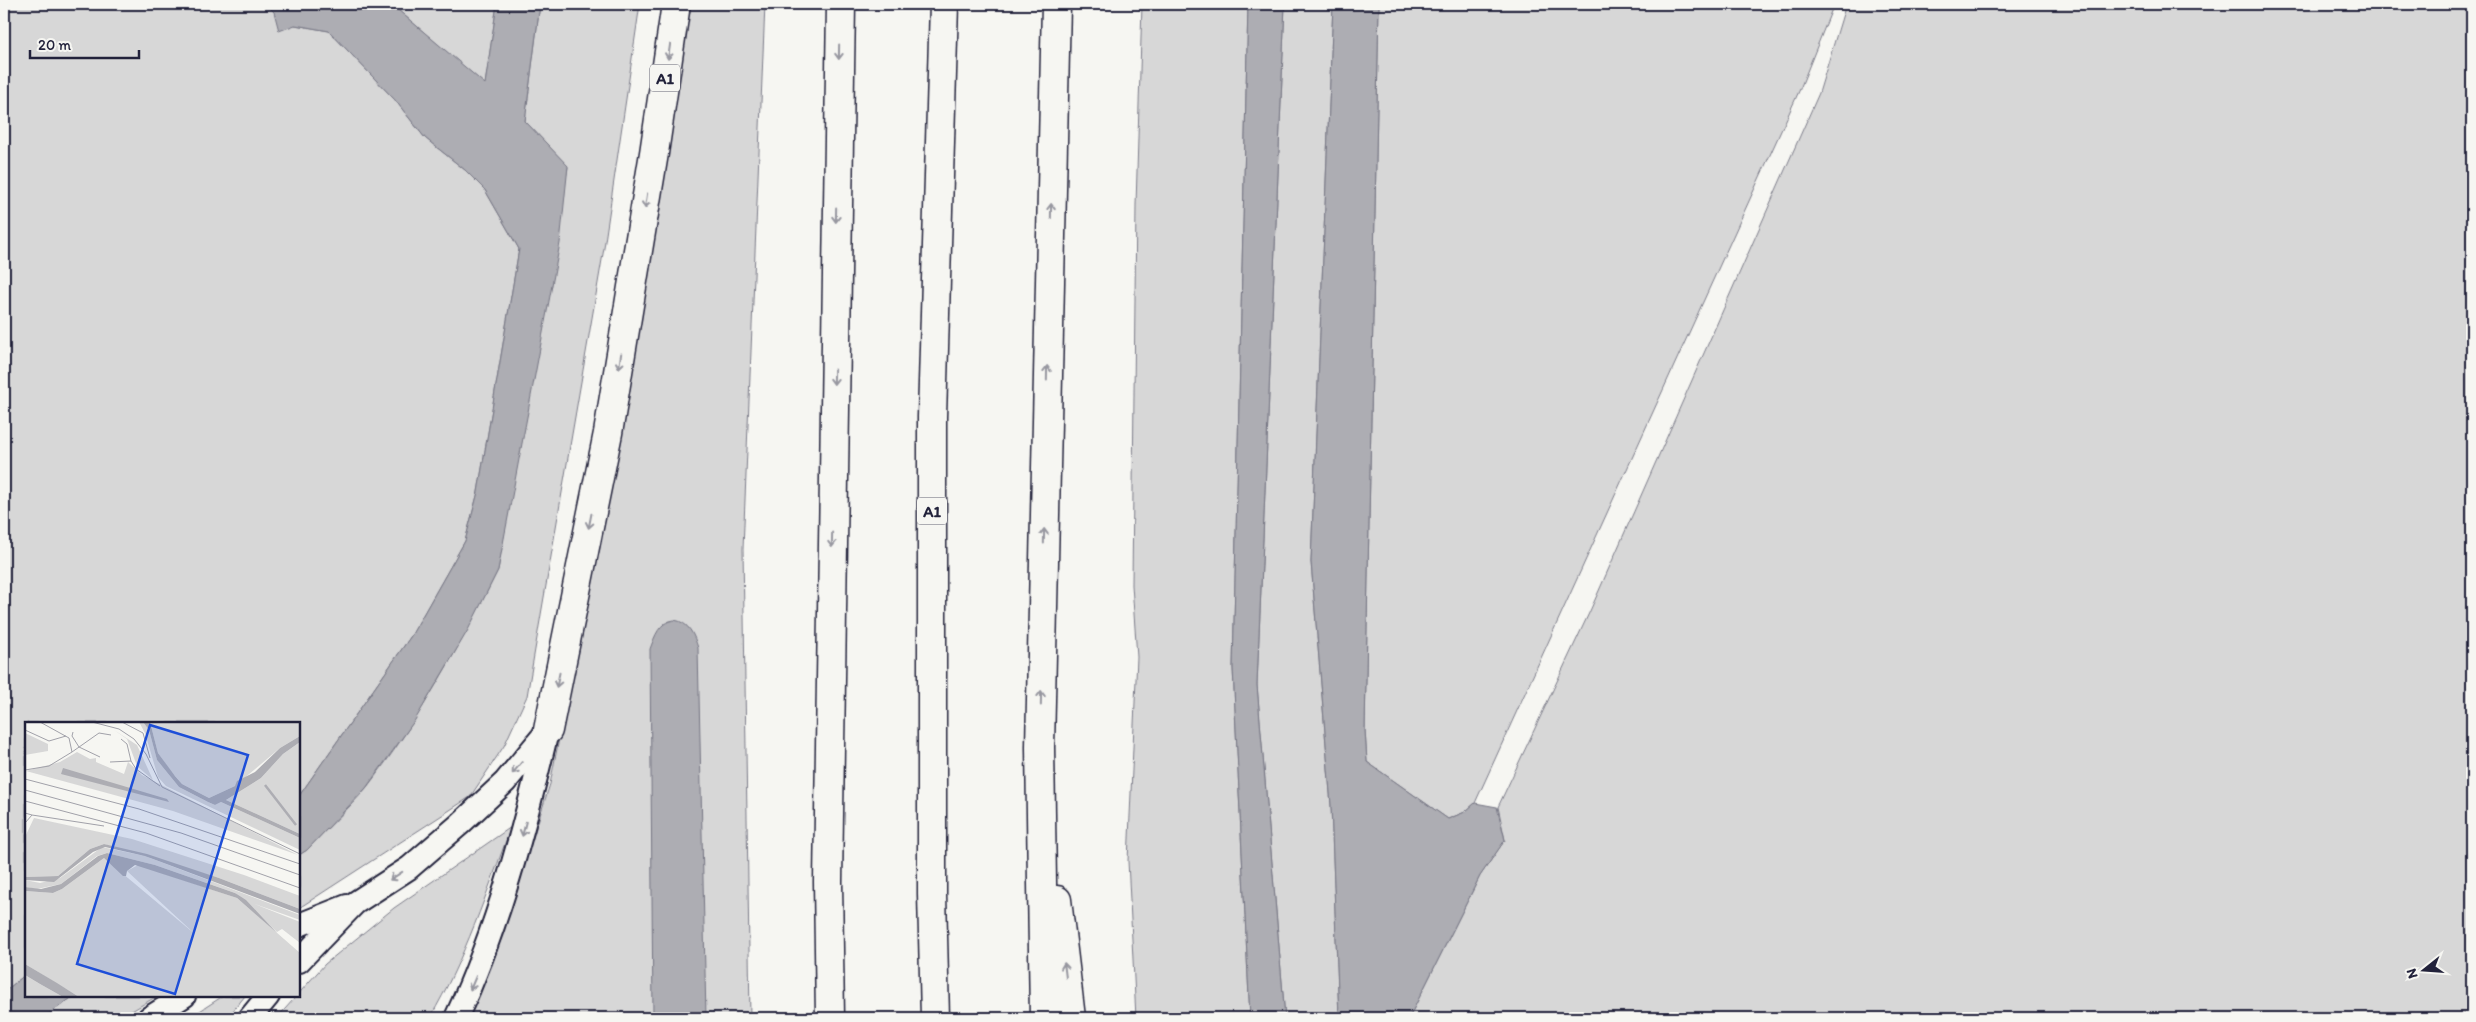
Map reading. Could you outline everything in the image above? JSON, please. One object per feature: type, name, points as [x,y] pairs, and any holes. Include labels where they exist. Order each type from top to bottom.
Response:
[{"type":"highway","name":"A1","points":[[548,730],[608,432],[654,153],[676,4]]},
{"type":"highway","points":[[830,1018],[828,882],[841,4]]},
{"type":"highway","name":"A1","points":[[935,1018],[932,894],[932,417],[944,4]]},
{"type":"highway","points":[[1044,1018],[1040,747],[1056,4]]},
{"type":"highway","points":[[1040,747],[1071,1018]]},
{"type":"lane","name":"A1","points":[[300,925],[355,903],[409,868],[505,782],[548,730]]},
{"type":"lane","name":"A1","points":[[456,1018],[474,980],[519,850],[548,730]]},
{"type":"lane","name":"A1","points":[[300,960],[355,903]]},
{"type":"lane","points":[[149,1018],[182,997]]},
{"type":"lane","points":[[250,1018],[267,997]]},
{"type":"shaded area","points":[[4,4],[266,4],[274,12],[295,25],[329,31],[395,100],[425,138],[465,170],[485,190],[519,249],[478,492],[465,541],[411,636],[300,795],[300,722],[25,722],[25,975],[4,992]]},
{"type":"shaded area","points":[[266,4],[391,4],[485,84],[497,4],[540,4],[525,121],[568,166],[560,243],[498,570],[468,630],[415,720],[366,788],[307,850],[300,854],[300,795],[411,636],[465,541],[478,492],[519,249],[485,190],[465,170],[425,138],[395,100],[329,31],[295,25],[279,31],[274,12]]},
{"type":"shaded area","points":[[391,4],[497,4],[485,85]]},
{"type":"shaded area","points":[[540,4],[640,4],[604,248],[527,696],[504,746],[470,797],[300,907],[300,854],[307,850],[353,803],[386,762],[438,682],[498,570],[568,167],[525,121]]},
{"type":"shaded area","points":[[682,4],[765,4],[743,549],[750,1018],[469,1018],[496,954],[550,784],[589,589]]},
{"type":"shaded area","points":[[1142,4],[1248,4],[1233,668],[1250,1018],[1136,1018],[1128,861],[1137,657],[1132,585],[1136,205]]},
{"type":"shaded area","points":[[1248,4],[1285,4],[1257,685],[1285,1018],[1250,1018],[1233,668]]},
{"type":"shaded area","points":[[1285,4],[1333,4],[1311,562],[1331,805],[1339,1018],[1285,1018],[1257,685]]},
{"type":"shaded area","points":[[1333,4],[1379,4],[1365,730],[1367,762],[1448,819],[1465,812],[1475,803],[1497,807],[1505,840],[1480,876],[1409,1018],[1339,1018],[1331,805],[1311,562]]},
{"type":"shaded area","points":[[1379,4],[1834,4],[1800,89],[1475,803],[1465,812],[1448,819],[1367,762],[1365,730]]},
{"type":"shaded area","points":[[1846,4],[2472,4],[2472,1018],[1409,1018],[1480,876],[1505,840],[1498,807],[1590,611],[1819,93]]},
{"type":"shaded area","points":[[674,620],[687,626],[693,634],[698,648],[706,1018],[653,1018],[650,649],[661,627]]},
{"type":"shaded area","points":[[511,827],[465,948],[430,1018],[277,1018],[296,997],[300,997],[300,992],[325,964],[394,908]]},
{"type":"shaded area","points":[[25,975],[25,997],[73,997],[43,1018],[4,1018],[4,992]]},
{"type":"shaded area","points":[[73,997],[155,997],[120,1018],[43,1018]]},
{"type":"shaded area","points":[[221,997],[244,997],[227,1018],[189,1018]]}]
